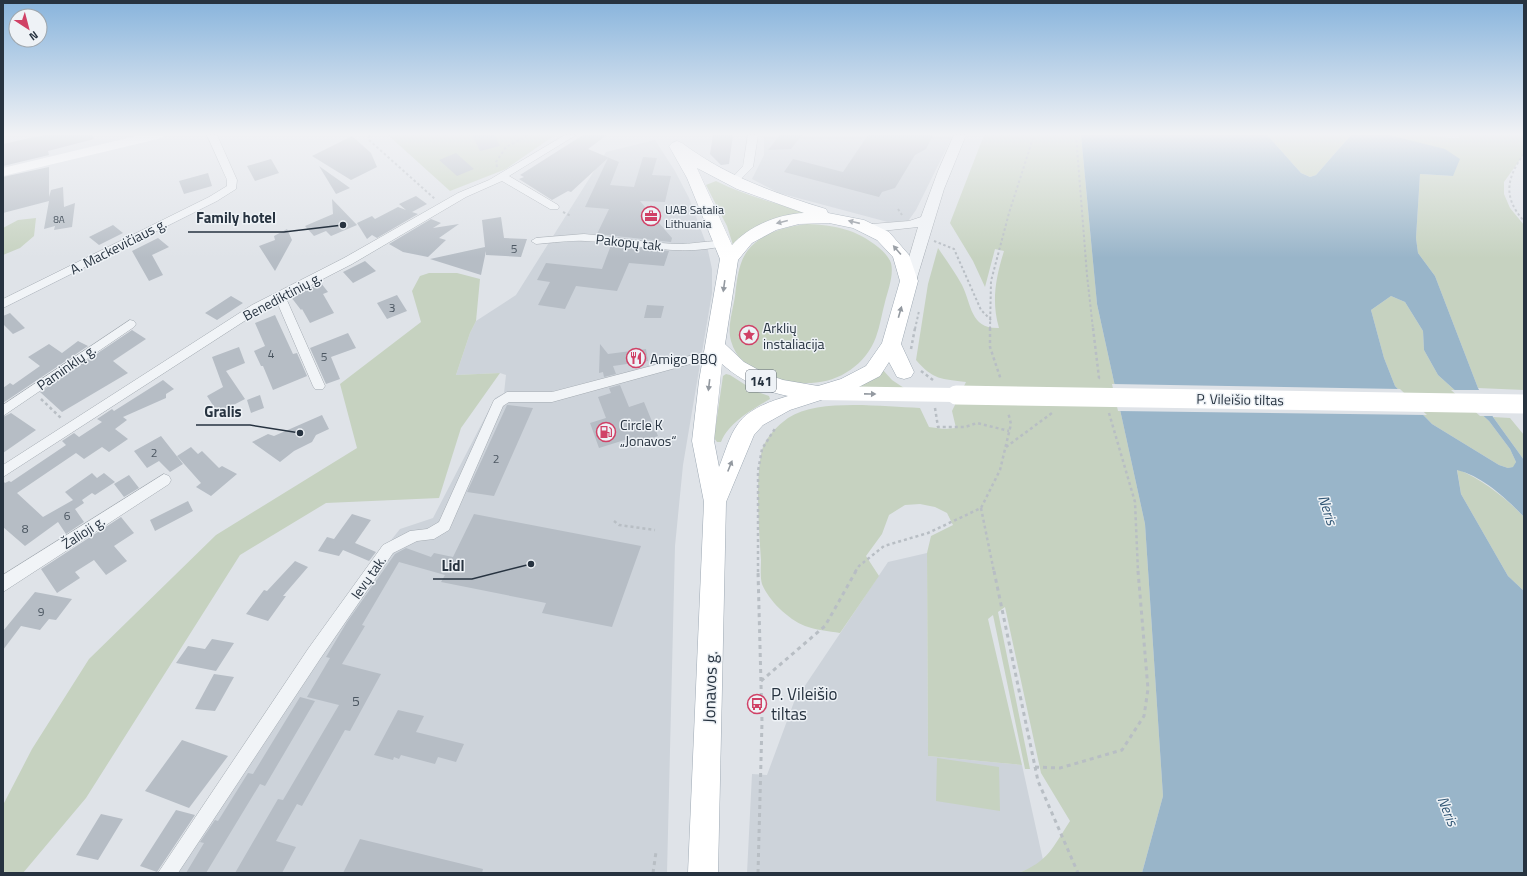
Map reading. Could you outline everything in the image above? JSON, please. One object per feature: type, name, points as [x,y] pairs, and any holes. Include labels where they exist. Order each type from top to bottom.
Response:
[{"type":"main road","points":[[694,176],[726,251],[735,249],[749,238],[777,223],[802,219],[834,218]]},
{"type":"main road","points":[[722,176],[778,200],[834,218],[872,228],[901,255],[908,270],[908,281]]},
{"type":"main road","name":"Jonavos g.","points":[[703,873],[715,502],[703,441],[709,381],[715,352],[726,272],[726,251]]},
{"type":"main road","name":"Jonavos g.","points":[[715,502],[745,430],[767,412],[817,393],[848,384],[873,371],[891,344],[908,281]]},
{"type":"main road","name":"141","points":[[891,344],[911,370],[912,380],[943,397]]},
{"type":"main road","name":"141","points":[[715,352],[760,380],[781,388],[817,393],[943,397]]},
{"type":"main road","name":"P. Vileišio tiltas","points":[[943,397],[1524,404]]},
{"type":"street","name":"A. Mackevičiaus g.","points":[[3,304],[213,198],[232,187],[230,176]]},
{"type":"street","points":[[734,181],[739,176]]},
{"type":"street","points":[[908,281],[942,176]]},
{"type":"street","name":"Benediktinių g.","points":[[3,472],[256,308],[348,261],[443,205],[503,177]]},
{"type":"street","points":[[503,177],[554,207]]},
{"type":"street","points":[[872,228],[910,225],[927,220]]},
{"type":"street","name":"Pakopų tak.","points":[[536,241],[589,237],[627,244],[693,247],[726,251]]},
{"type":"street","points":[[279,295],[319,386]]},
{"type":"street","name":"Paminklų g.","points":[[3,411],[130,324]]},
{"type":"street","name":"Ievų tak.","points":[[167,873],[314,654],[388,549],[415,535],[429,535],[444,526],[498,403],[507,397],[552,397],[578,392],[715,352]]},
{"type":"street","name":"Žalioji g.","points":[[4,583],[164,480]]},
{"type":"path","points":[[410,176],[443,205]]},
{"type":"path","points":[[1002,386],[990,347],[991,281],[1009,213],[1021,176]]},
{"type":"path","points":[[1079,176],[1087,275],[1101,386]]},
{"type":"path","points":[[1512,176],[1508,188],[1511,203],[1524,221]]},
{"type":"path","points":[[931,248],[932,240],[954,249],[981,310],[991,320]]},
{"type":"path","points":[[911,350],[919,309]]},
{"type":"path","points":[[911,370],[928,377],[943,397],[938,427],[964,427],[977,423],[1009,431]]},
{"type":"path","points":[[1092,383],[1099,378]]},
{"type":"path","points":[[32,391],[71,427]]},
{"type":"path","points":[[927,407],[943,397]]},
{"type":"path","points":[[1035,767],[1060,768],[1122,750],[1144,716],[1148,689],[1140,606],[1135,502],[1107,407]]},
{"type":"path","points":[[761,681],[824,626],[859,566],[884,546],[907,538],[928,534],[981,508],[1000,470],[1010,424],[1007,409]]},
{"type":"path","points":[[1005,447],[1055,410]]},
{"type":"path","points":[[758,873],[761,681],[757,516],[758,470],[762,450],[777,426]]},
{"type":"path","points":[[981,508],[1038,781],[1078,873]]},
{"type":"path","points":[[614,521],[619,525],[655,530]]},
{"type":"path","points":[[653,873],[656,852]]},
{"type":"shaded area","points":[[591,176],[678,176],[689,198],[707,246],[712,269],[712,293],[683,465],[675,546],[667,873],[167,873],[384,549],[400,529],[433,518],[495,398],[504,393],[506,375],[500,373],[456,375],[470,333],[476,321],[516,295]]},
{"type":"shaded area","points":[[754,176],[933,176],[916,210],[906,224],[899,225],[779,193],[752,179]]},
{"type":"shaded area","points":[[927,553],[928,756],[1022,765],[1043,860],[1034,867],[1018,873],[747,873],[752,774],[767,775],[794,702],[888,562]]},
{"type":"green space","points":[[433,176],[488,176],[450,191]]},
{"type":"green space","points":[[968,176],[1085,176],[1097,304],[1145,524],[1163,796],[1142,873],[1018,873],[1036,864],[1049,853],[1070,821],[1041,773],[1005,607],[998,612],[1030,769],[1025,769],[993,615],[988,619],[1022,765],[928,756],[927,553],[931,536],[953,525],[947,513],[935,507],[920,504],[905,505],[889,515],[882,534],[866,556],[879,576],[840,633],[805,626],[792,619],[769,597],[761,581],[758,505],[760,462],[762,450],[766,441],[772,432],[784,421],[801,412],[816,408],[870,405],[920,408],[929,427],[944,429],[956,428],[952,411],[966,382],[944,379],[933,375],[922,367],[916,360],[928,284],[938,248],[962,285],[970,308],[977,320],[982,325],[999,328],[995,308],[995,299],[997,280],[1004,251],[995,249],[985,287],[973,261],[950,223]]},
{"type":"green space","points":[[1420,176],[1508,176],[1504,182],[1504,194],[1510,208],[1524,225],[1524,390],[1478,388],[1435,276],[1418,253],[1416,238]]},
{"type":"green space","points":[[716,181],[750,195],[811,213],[771,220],[752,229],[733,245],[727,226],[706,185]]},
{"type":"green space","points":[[36,218],[34,236],[20,248],[3,255],[3,228],[18,220]]},
{"type":"green space","points":[[807,224],[826,225],[844,229],[870,241],[880,248],[887,256],[891,263],[892,272],[876,337],[872,347],[859,363],[842,375],[822,382],[787,382],[763,375],[743,362],[731,341],[731,318],[738,272],[748,250],[760,239],[775,231]]},
{"type":"green space","points":[[429,273],[457,273],[480,279],[476,321],[470,333],[456,375],[500,373],[461,428],[439,498],[326,503],[240,555],[86,798],[23,873],[3,873],[3,805],[32,749],[89,659],[216,535],[357,448],[340,384],[421,322],[412,291],[420,276]]},
{"type":"green space","points":[[1391,296],[1405,302],[1423,331],[1424,350],[1438,375],[1489,421],[1510,449],[1516,462],[1514,467],[1508,468],[1499,465],[1432,424],[1395,386],[1384,358],[1371,310]]},
{"type":"green space","points":[[882,369],[892,380],[907,390],[857,388]]},
{"type":"green space","points":[[726,374],[755,391],[769,396],[770,399],[742,417],[730,428],[721,442],[717,442],[714,438],[723,376]]},
{"type":"green space","points":[[1493,417],[1510,418],[1524,435],[1524,460]]},
{"type":"green space","points":[[1457,469],[1476,478],[1493,490],[1524,517],[1524,591],[1508,576],[1461,494]]},
{"type":"green space","points":[[937,758],[999,767],[1000,811],[936,801]]},
{"type":"water","name":"Neris","points":[[1085,176],[1420,176],[1416,238],[1418,253],[1435,276],[1478,388],[1493,417],[1524,460],[1524,517],[1501,495],[1484,482],[1457,470],[1461,494],[1508,576],[1524,591],[1524,873],[1142,873],[1163,796],[1145,524],[1097,304]],"holes":[[[1391,296],[1405,302],[1423,331],[1424,350],[1438,375],[1489,421],[1510,449],[1516,462],[1513,467],[1508,468],[1499,465],[1432,424],[1395,386],[1384,358],[1371,310]]]},
{"type":"pier","points":[[1112,384],[1400,389],[1427,415],[1118,411]]},
{"type":"pier","points":[[1451,390],[1482,390],[1495,416],[1480,416]]},
{"type":"building","points":[[49,176],[49,197],[51,190],[63,187],[64,207],[75,203],[72,227],[54,230],[55,226],[44,229],[49,201],[3,213],[3,177]]},
{"type":"building","points":[[198,176],[209,176],[212,186],[184,194],[179,181]]},
{"type":"building","points":[[252,176],[270,176],[255,181]]},
{"type":"building","points":[[325,176],[333,176],[350,188],[336,194]]},
{"type":"building","points":[[344,176],[359,176],[351,180]]},
{"type":"building","points":[[522,176],[589,176],[571,192],[568,191],[552,200],[519,179],[524,177]]},
{"type":"building","points":[[600,176],[614,176],[610,185],[634,187],[637,176],[671,176],[665,202],[640,201],[672,238],[671,242],[597,234],[609,209],[585,207]]},
{"type":"building","points":[[799,176],[902,176],[895,188],[882,192],[879,197]]},
{"type":"building","points":[[416,196],[427,204],[412,212],[418,214],[377,238],[372,235],[367,239],[357,223],[372,216],[375,219],[398,207],[406,210],[399,204]]},
{"type":"building","points":[[332,199],[357,225],[331,236],[326,231],[314,236],[305,226],[333,214]]},
{"type":"building","points":[[501,217],[504,238],[527,239],[521,257],[486,255],[486,251],[481,275],[430,259],[485,247],[482,220]]},
{"type":"building","points":[[431,219],[441,223],[433,228],[459,224],[439,238],[446,240],[428,257],[403,252],[389,244]]},
{"type":"building","points":[[113,225],[123,233],[99,245],[89,237]]},
{"type":"building","points":[[287,229],[292,240],[275,271],[259,246],[275,240],[274,236]]},
{"type":"building","points":[[158,238],[169,247],[152,255],[163,275],[149,281],[132,251]]},
{"type":"building","points":[[611,245],[669,251],[664,266],[629,263],[617,291],[576,286],[565,309],[538,305],[550,282],[537,280],[546,263],[602,269]]},
{"type":"building","points":[[365,261],[376,271],[353,283],[343,272]]},
{"type":"building","points":[[321,283],[328,292],[323,294],[334,313],[310,323],[302,309],[301,310],[291,297]]},
{"type":"building","points":[[397,295],[407,311],[387,319],[377,303]]},
{"type":"building","points":[[231,296],[243,303],[217,320],[205,313]]},
{"type":"building","points":[[647,305],[664,306],[661,318],[644,318]]},
{"type":"building","points":[[10,313],[25,328],[13,334],[3,324],[3,316]]},
{"type":"building","points":[[275,315],[293,354],[297,353],[307,376],[273,390],[263,366],[261,366],[254,351],[265,346],[255,323]]},
{"type":"building","points":[[132,330],[146,339],[113,361],[128,373],[62,412],[40,392]]},
{"type":"building","points":[[348,333],[356,348],[331,357],[340,379],[326,384],[310,348]]},
{"type":"building","points":[[78,341],[88,346],[3,403],[3,388],[10,383],[13,385],[40,366],[28,357],[49,344],[62,353]]},
{"type":"building","points":[[600,344],[608,354],[646,349],[648,361],[613,366],[616,374],[604,377],[603,372],[599,373]]},
{"type":"building","points":[[239,347],[245,363],[226,371],[245,399],[218,413],[207,396],[223,387],[212,357]]},
{"type":"building","points":[[163,380],[174,389],[166,394],[166,398],[123,417],[127,420],[115,429],[128,439],[109,452],[102,447],[84,459],[76,453],[17,493],[43,517],[73,500],[65,492],[92,473],[97,478],[104,473],[115,482],[95,495],[92,493],[82,500],[84,503],[75,509],[84,522],[66,534],[58,522],[25,546],[3,527],[3,481],[5,483],[9,481],[11,482],[66,445],[62,441],[74,433],[79,437],[102,422],[97,419],[112,409],[114,411]]},
{"type":"building","points":[[620,385],[629,407],[644,402],[658,436],[637,443],[634,437],[599,448],[590,423],[606,418],[598,397],[611,393],[609,388]]},
{"type":"building","points":[[260,395],[264,408],[251,413],[247,400]]},
{"type":"building","points":[[507,405],[533,408],[494,496],[467,492]]},
{"type":"building","points":[[11,413],[36,430],[3,453],[3,417]]},
{"type":"building","points":[[322,415],[329,429],[316,435],[312,442],[294,451],[280,462],[252,442],[268,434],[274,436]]},
{"type":"building","points":[[161,436],[183,464],[170,472],[159,461],[147,468],[134,451]]},
{"type":"building","points":[[191,447],[198,454],[202,451],[219,468],[222,466],[237,474],[211,496],[196,487],[201,483],[177,456]]},
{"type":"building","points":[[129,475],[139,488],[124,497],[114,484]]},
{"type":"building","points":[[188,501],[193,511],[155,531],[150,520]]},
{"type":"building","points":[[352,514],[371,520],[355,543],[376,552],[369,561],[343,550],[339,556],[318,551],[327,537],[334,539]]},
{"type":"building","points":[[474,514],[641,546],[612,627],[542,613],[546,603],[441,582],[445,575],[399,562],[362,625],[365,626],[342,664],[381,674],[350,731],[345,730],[302,806],[297,804],[276,841],[296,847],[282,873],[235,873],[278,799],[283,800],[339,705],[307,697],[330,658],[326,657],[347,622],[395,554],[406,548],[431,557],[434,553],[453,557]]},
{"type":"building","points":[[121,517],[134,533],[114,546],[127,561],[106,575],[94,560],[75,572],[80,578],[57,593],[41,569]]},
{"type":"building","points":[[295,561],[308,567],[283,596],[286,596],[268,621],[246,614],[264,590],[267,591]]},
{"type":"building","points":[[35,592],[72,599],[56,620],[49,619],[40,630],[21,626],[3,650],[3,631]]},
{"type":"building","points":[[212,639],[234,643],[216,671],[176,663],[188,646],[205,649]]},
{"type":"building","points":[[214,674],[234,677],[215,711],[195,709]]},
{"type":"building","points":[[300,697],[315,701],[265,786],[260,784],[206,873],[186,873],[204,843],[200,842],[215,820],[218,821],[248,773],[253,774]]},
{"type":"building","points":[[398,710],[424,716],[416,732],[464,744],[456,762],[438,757],[435,764],[401,755],[399,759],[394,757],[393,760],[374,755]]},
{"type":"building","points":[[182,740],[228,756],[189,808],[145,791]]},
{"type":"building","points":[[176,810],[195,815],[157,872],[140,866]]},
{"type":"building","points":[[101,814],[123,819],[98,860],[76,855]]},
{"type":"building","points":[[360,839],[483,869],[482,873],[343,873]]},
{"type":"place","name":"UAB Satalia Lithuania","points":[[651,216]]},
{"type":"place","name":"Family hotel","points":[[343,225]]},
{"type":"place","name":"Arklių instaliacija","points":[[749,335]]},
{"type":"place","name":"Amigo BBQ","points":[[636,358]]},
{"type":"place","name":"Circle K „Jonavos“","points":[[606,432]]},
{"type":"place","name":"Gralis","points":[[300,433]]},
{"type":"place","name":"Lidl","points":[[531,564]]},
{"type":"place","name":"P. Vileišio tiltas","points":[[757,704]]}]
